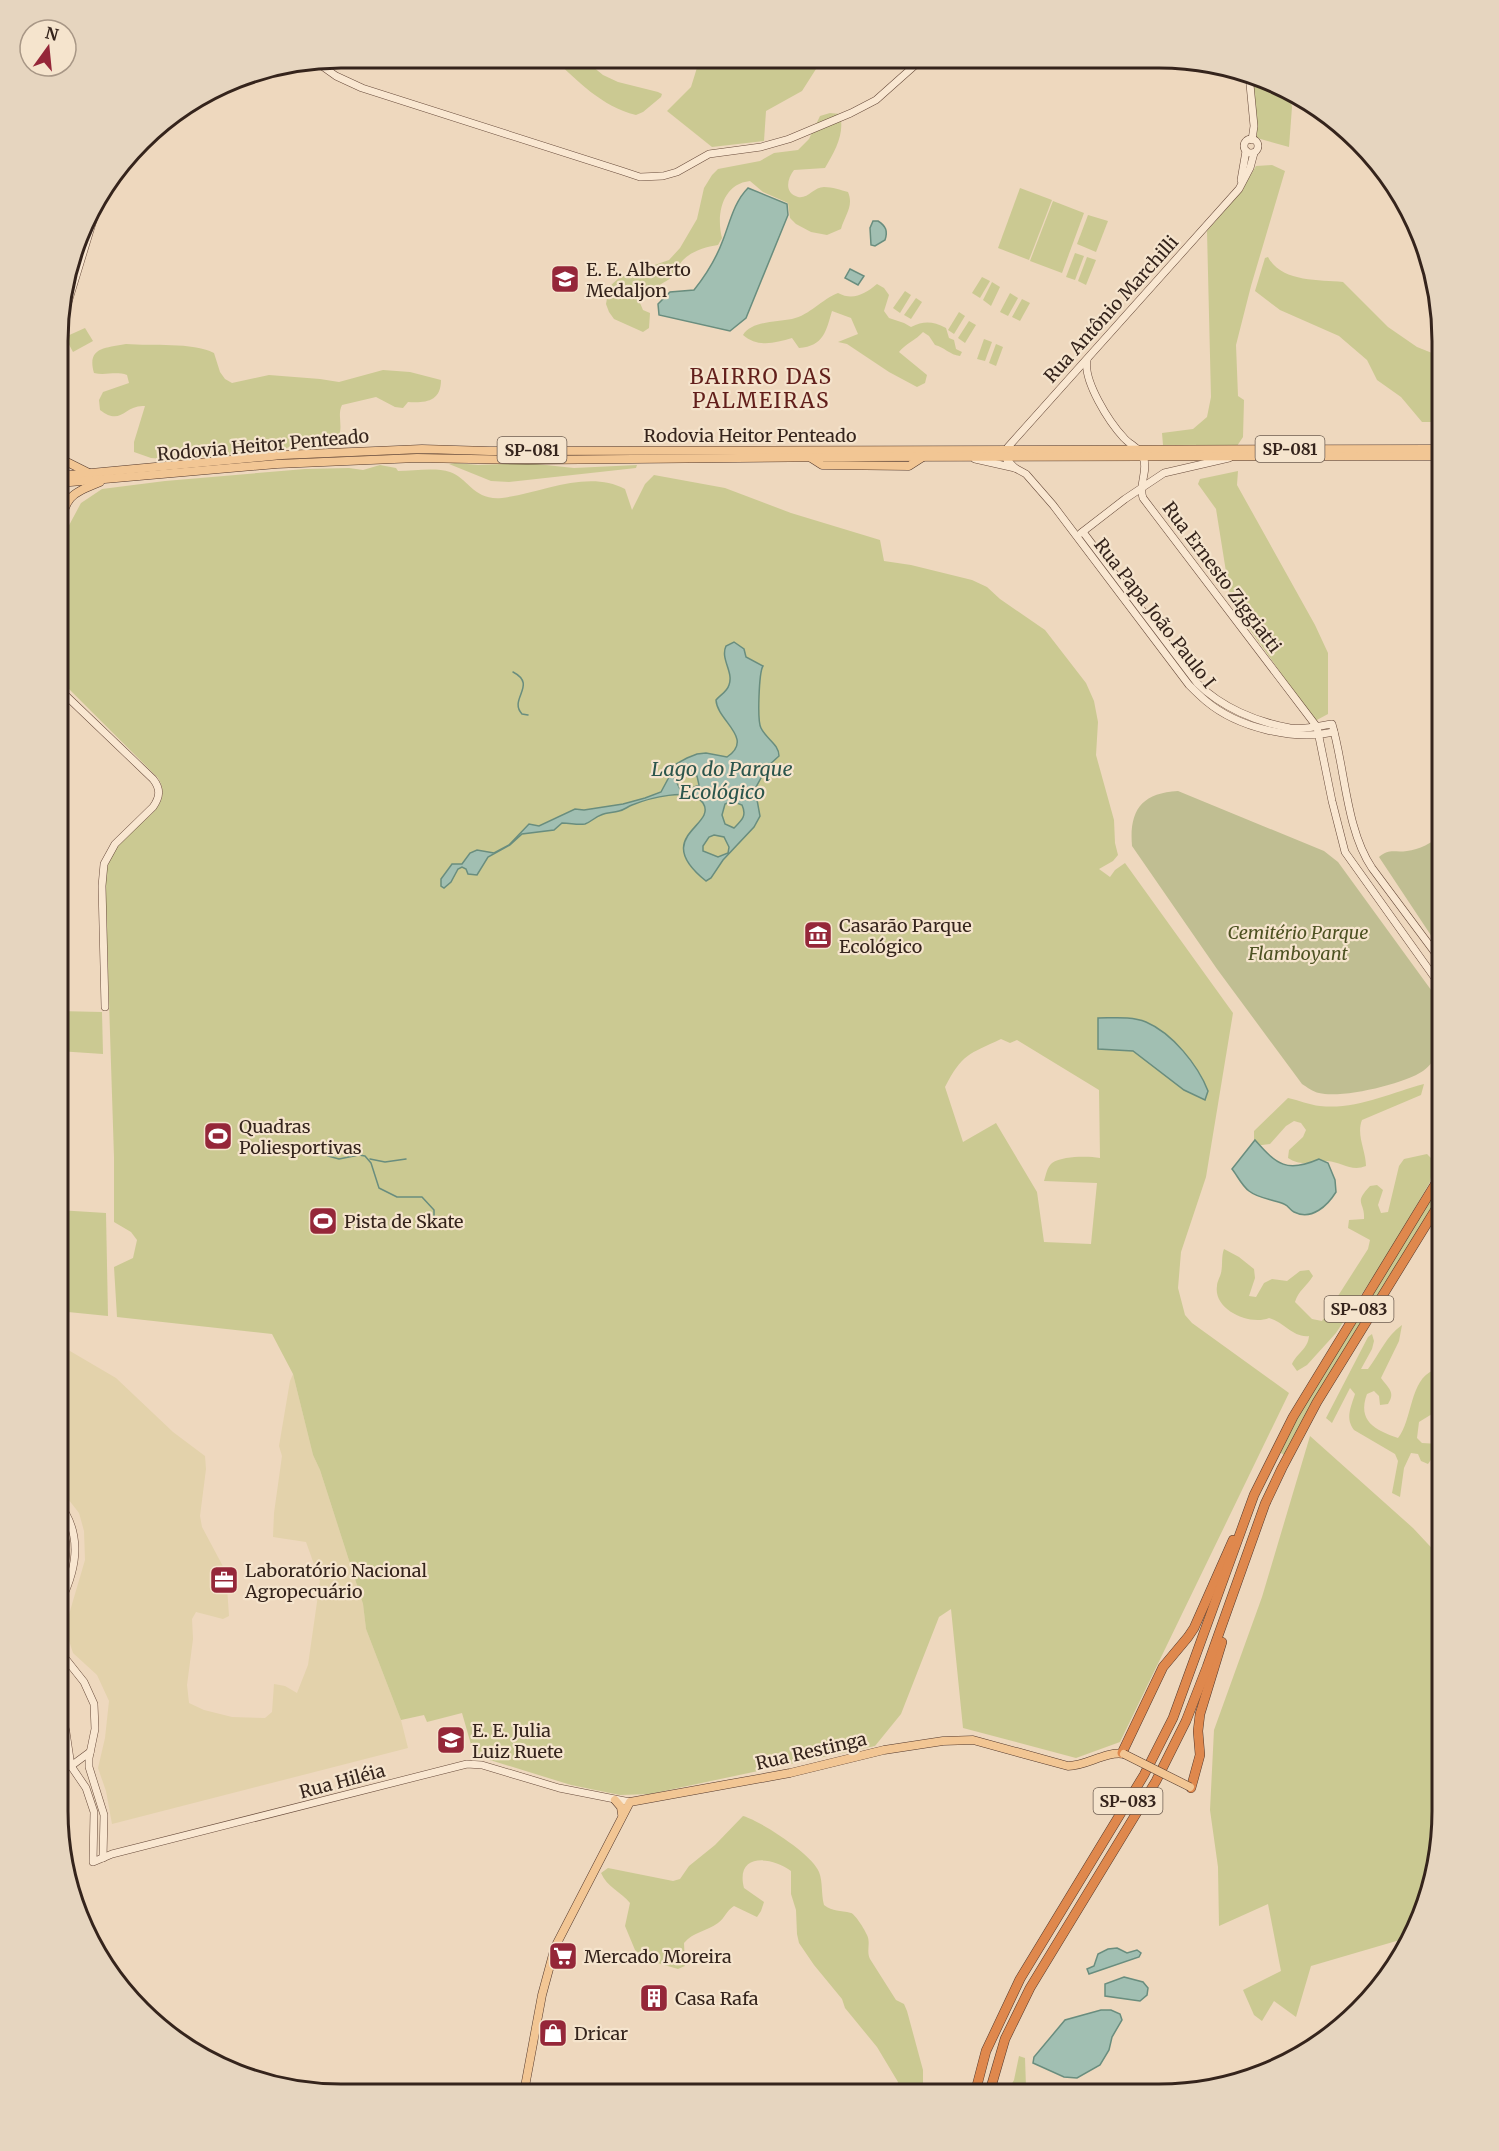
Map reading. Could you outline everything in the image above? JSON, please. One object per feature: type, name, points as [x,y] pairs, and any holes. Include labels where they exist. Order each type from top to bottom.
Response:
[{"type":"highway","name":"SP-083","points":[[978,2084],[986,2051],[1020,1979],[1144,1775],[1168,1727],[1190,1673],[1254,1495],[1277,1446],[1432,1189]]},
{"type":"highway","name":"SP-083","points":[[992,2084],[1005,2039],[1030,1988],[1172,1751],[1208,1667],[1265,1504],[1289,1453],[1317,1402],[1432,1215]]},
{"type":"highway","points":[[1123,1753],[1163,1667],[1188,1637],[1197,1622],[1254,1495]]},
{"type":"highway","points":[[1190,1788],[1200,1755],[1198,1731],[1200,1714],[1245,1563]]},
{"type":"main road","name":"Rodovia Heitor Penteado","points":[[68,475],[282,455],[422,449],[1007,454],[1432,449]]},
{"type":"main road","name":"Rodovia Heitor Penteado","points":[[68,482],[277,464],[417,458],[527,460],[965,457],[1007,454]]},
{"type":"main road","name":"Rodovia Heitor Penteado","points":[[1141,454],[1432,456]]},
{"type":"main road","points":[[68,463],[90,474]]},
{"type":"main road","points":[[68,502],[78,491],[109,478]]},
{"type":"main road","name":"Rua Restinga","points":[[630,1802],[790,1773],[884,1750],[943,1741],[973,1740],[1068,1766],[1078,1766],[1112,1754],[1123,1753]]},
{"type":"main road","points":[[1123,1753],[1190,1788]]},
{"type":"main road","points":[[615,1800],[621,1807],[622,1814]]},
{"type":"main road","points":[[525,2084],[542,1995],[555,1947],[630,1802]]},
{"type":"street","points":[[325,68],[336,76],[382,95],[640,177],[663,177],[709,154],[761,147],[824,125],[876,100],[912,68]]},
{"type":"street","points":[[1250,83],[1254,126],[1252,140]]},
{"type":"street","points":[[1239,189],[1244,168],[1245,143],[1252,140]]},
{"type":"street","points":[[1246,151],[1254,153],[1257,150],[1257,144],[1252,140]]},
{"type":"street","name":"Rua Antônio Marchilli","points":[[1007,454],[1017,436],[1239,189],[1250,168],[1254,153]]},
{"type":"street","points":[[74,283],[89,235]]},
{"type":"street","points":[[1087,360],[1085,368],[1095,396],[1120,434],[1141,454],[1145,471],[1141,488]]},
{"type":"street","points":[[1070,378],[1080,376],[1088,380]]},
{"type":"street","name":"Rua Papa João Paulo I","points":[[1007,454],[1007,460],[1015,468]]},
{"type":"street","points":[[1079,534],[1164,473],[1239,456]]},
{"type":"street","name":"Rua Papa João Paulo I","points":[[965,457],[1023,471],[1079,534],[1209,696],[1231,709],[1290,728],[1332,724],[1334,732],[1319,735],[1290,735],[1238,720],[1206,702],[1189,685],[1079,534]]},
{"type":"street","name":"Rua Ernesto Ziggiatti","points":[[1141,488],[1143,498],[1317,727],[1345,852],[1432,974]]},
{"type":"street","points":[[68,698],[153,779],[159,791],[158,800],[153,807],[115,844],[104,864],[102,886],[105,1007]]},
{"type":"street","points":[[1334,732],[1347,798],[1359,841],[1368,862],[1432,948]]},
{"type":"street","points":[[1332,801],[1347,798]]},
{"type":"street","points":[[1425,965],[1432,962]]},
{"type":"street","points":[[68,1519],[76,1550],[68,1583]]},
{"type":"street","points":[[68,1666],[84,1682],[92,1697],[95,1729],[89,1772],[104,1815],[103,1858]]},
{"type":"street","points":[[68,1745],[71,1766],[90,1752]]},
{"type":"street","name":"Rua Hiléia","points":[[71,1766],[86,1788],[92,1802],[95,1832],[93,1862],[112,1854],[467,1764],[482,1765],[550,1786],[599,1797]]},
{"type":"street","name":"Rua Restinga","points":[[599,1797],[630,1802]]},
{"type":"shaded area","points":[[564,68],[594,68],[618,82],[662,94],[643,112],[636,115],[612,106]]},
{"type":"shaded area","points":[[697,68],[817,68],[802,91],[766,111],[764,141],[712,147],[667,111],[691,87]]},
{"type":"shaded area","points":[[1252,84],[1291,102],[1292,107],[1289,147],[1257,138]]},
{"type":"shaded area","points":[[830,113],[840,114],[841,128],[838,142],[829,162],[825,168],[794,170],[788,185],[790,192],[798,197],[824,187],[848,192],[850,202],[841,229],[827,235],[811,232],[790,218],[788,203],[763,192],[750,181],[741,183],[727,194],[723,202],[720,220],[722,238],[718,245],[690,254],[681,262],[673,276],[643,298],[640,303],[643,310],[650,313],[649,328],[643,332],[614,319],[606,304],[609,287],[620,277],[669,260],[680,248],[697,219],[704,188],[718,169],[760,161],[774,153],[798,150],[809,139],[820,116]]},
{"type":"shaded area","points":[[1272,165],[1285,171],[1236,345],[1238,396],[1244,400],[1243,437],[1237,446],[1163,445],[1162,433],[1193,429],[1207,417],[1211,397],[1207,231],[1240,193],[1256,166]]},
{"type":"shaded area","points":[[1020,188],[1052,200],[1029,260],[998,248]]},
{"type":"shaded area","points":[[1053,201],[1084,213],[1062,273],[1030,261]]},
{"type":"shaded area","points":[[1088,215],[1108,221],[1096,252],[1077,244]]},
{"type":"shaded area","points":[[1075,253],[1084,256],[1075,280],[1066,277]]},
{"type":"shaded area","points":[[1087,257],[1096,260],[1086,285],[1078,281]]},
{"type":"shaded area","points":[[1268,257],[1274,265],[1291,275],[1312,280],[1343,282],[1388,327],[1417,347],[1432,353],[1432,422],[1422,422],[1401,397],[1377,380],[1367,360],[1339,336],[1280,310],[1255,291],[1265,258]]},
{"type":"shaded area","points":[[982,277],[990,281],[980,298],[972,293]]},
{"type":"shaded area","points":[[992,282],[1000,287],[991,306],[983,300]]},
{"type":"shaded area","points":[[877,284],[889,295],[884,311],[889,318],[911,327],[928,323],[946,328],[949,338],[954,340],[956,349],[962,352],[960,356],[950,353],[935,345],[923,332],[899,352],[927,375],[925,383],[917,387],[889,372],[847,344],[838,342],[858,334],[851,318],[832,311],[823,336],[819,341],[807,347],[799,348],[792,338],[773,343],[761,343],[743,335],[747,330],[758,325],[798,317],[838,293],[849,296],[859,295]]},
{"type":"shaded area","points":[[905,291],[911,295],[900,313],[893,308]]},
{"type":"shaded area","points":[[1010,293],[1018,298],[1008,316],[1000,312]]},
{"type":"shaded area","points":[[916,298],[922,302],[911,319],[904,315]]},
{"type":"shaded area","points":[[1022,299],[1030,303],[1020,321],[1012,317]]},
{"type":"shaded area","points":[[959,312],[965,316],[954,334],[948,330]]},
{"type":"shaded area","points":[[969,321],[976,325],[965,343],[958,338]]},
{"type":"shaded area","points":[[85,328],[93,341],[73,352],[68,343],[68,336]]},
{"type":"shaded area","points":[[984,339],[992,342],[985,361],[977,359]]},
{"type":"shaded area","points":[[126,344],[195,347],[214,353],[220,372],[232,383],[269,375],[339,382],[383,370],[410,372],[441,380],[438,393],[431,400],[408,402],[403,408],[395,407],[376,397],[342,405],[339,436],[332,440],[300,443],[255,460],[243,456],[221,455],[196,457],[188,461],[151,458],[134,452],[134,442],[145,406],[132,408],[118,416],[107,415],[100,410],[99,400],[103,392],[129,383],[127,375],[94,373],[93,358],[100,350]]},
{"type":"shaded area","points":[[996,344],[1003,347],[996,366],[989,363]]},
{"type":"shaded area","points":[[527,463],[574,468],[637,465],[636,468],[509,482],[491,481],[449,464],[478,465]]},
{"type":"shaded area","points":[[380,465],[396,468],[398,471],[431,469],[450,472],[478,493],[492,498],[502,498],[564,484],[596,481],[611,483],[625,489],[632,510],[645,484],[654,475],[725,488],[791,513],[880,540],[884,561],[972,580],[987,587],[1000,599],[1045,630],[1086,683],[1094,701],[1098,722],[1096,755],[1114,820],[1118,855],[1113,861],[1099,869],[1110,877],[1125,863],[1233,1013],[1206,1177],[1181,1252],[1178,1288],[1185,1315],[1192,1323],[1289,1393],[1120,1742],[1076,1758],[963,1728],[951,1609],[939,1617],[901,1714],[875,1746],[650,1794],[620,1795],[571,1785],[474,1755],[462,1713],[427,1722],[424,1715],[401,1720],[366,1629],[363,1604],[320,1470],[313,1455],[293,1374],[272,1334],[117,1317],[114,1267],[133,1258],[137,1240],[131,1232],[114,1222],[105,877],[114,851],[152,814],[162,798],[162,788],[158,778],[68,688],[68,527],[81,503],[102,489],[305,469],[363,470]],"holes":[[[1001,1039],[1010,1043],[1017,1040],[1099,1090],[1100,1158],[1075,1157],[1052,1163],[1044,1181],[1097,1183],[1091,1244],[1044,1242],[1037,1192],[996,1123],[963,1142],[945,1087],[956,1068],[967,1056]]]},
{"type":"shaded area","points":[[1238,471],[1237,485],[1315,625],[1328,653],[1328,714],[1315,721],[1231,603],[1216,509],[1198,484],[1200,479]]},
{"type":"shaded area","points":[[68,1011],[102,1012],[103,1054],[68,1052]]},
{"type":"shaded area","points":[[1424,1084],[1421,1095],[1362,1120],[1360,1131],[1366,1166],[1361,1168],[1327,1161],[1303,1163],[1288,1158],[1289,1150],[1303,1137],[1306,1130],[1301,1123],[1294,1121],[1286,1126],[1270,1144],[1254,1146],[1254,1131],[1288,1098],[1312,1105],[1347,1106]]},
{"type":"shaded area","points":[[1427,1154],[1432,1159],[1430,1182],[1391,1250],[1336,1333],[1307,1365],[1297,1371],[1292,1364],[1307,1344],[1309,1336],[1298,1335],[1269,1318],[1252,1320],[1243,1318],[1227,1309],[1221,1302],[1217,1295],[1217,1286],[1222,1270],[1224,1249],[1254,1269],[1255,1278],[1249,1296],[1256,1297],[1264,1283],[1272,1279],[1287,1281],[1300,1271],[1309,1270],[1313,1276],[1295,1302],[1312,1319],[1322,1321],[1368,1249],[1370,1240],[1348,1228],[1349,1220],[1364,1219],[1361,1200],[1370,1186],[1377,1185],[1383,1190],[1378,1205],[1381,1213],[1388,1212],[1399,1166],[1404,1159]]},
{"type":"shaded area","points":[[1432,1195],[1432,1210],[1284,1455],[1278,1451]]},
{"type":"shaded area","points":[[68,1211],[106,1213],[108,1316],[68,1312]]},
{"type":"shaded area","points":[[1402,1325],[1399,1341],[1381,1378],[1390,1390],[1390,1400],[1388,1404],[1380,1405],[1379,1396],[1374,1391],[1367,1394],[1364,1411],[1370,1423],[1382,1432],[1398,1438],[1420,1382],[1432,1371],[1432,1414],[1419,1422],[1417,1438],[1422,1443],[1432,1444],[1432,1458],[1428,1464],[1421,1461],[1418,1454],[1411,1453],[1404,1468],[1400,1497],[1392,1493],[1398,1461],[1395,1454],[1351,1426],[1350,1412],[1355,1394],[1350,1388],[1332,1423],[1326,1418],[1368,1337],[1372,1334],[1374,1341],[1361,1369],[1368,1369],[1396,1329]]},
{"type":"shaded area","points":[[68,1350],[116,1378],[173,1432],[205,1456],[206,1469],[200,1516],[202,1527],[226,1572],[229,1616],[223,1619],[196,1612],[192,1619],[193,1639],[187,1685],[189,1703],[204,1710],[232,1717],[265,1718],[272,1712],[274,1684],[285,1686],[297,1693],[308,1665],[320,1581],[306,1542],[273,1537],[282,1456],[279,1446],[293,1374],[313,1455],[320,1470],[363,1604],[366,1629],[401,1720],[408,1748],[112,1824],[106,1791],[98,1768],[105,1738],[109,1701],[97,1675],[73,1653],[68,1637],[68,1618],[85,1560],[84,1531],[79,1513],[68,1499]]},
{"type":"shaded area","points":[[1310,1436],[1413,1528],[1432,1548],[1431,1829],[1426,1864],[1411,1915],[1398,1940],[1311,1966],[1296,2017],[1274,2001],[1262,2021],[1254,2015],[1243,1990],[1281,1971],[1268,1904],[1219,1926],[1218,1867],[1210,1810],[1214,1730],[1262,1597]]},
{"type":"shaded area","points":[[743,1816],[773,1831],[797,1848],[815,1865],[821,1880],[824,1905],[855,1916],[868,1938],[870,1959],[896,2000],[904,2004],[923,2070],[923,2084],[898,2084],[877,2047],[845,2008],[842,1999],[799,1943],[796,1910],[791,1894],[791,1871],[783,1866],[774,1862],[757,1861],[745,1868],[744,1888],[764,1902],[761,1911],[757,1917],[734,1906],[718,1923],[692,1936],[684,1943],[685,1966],[678,1969],[647,1960],[635,1950],[625,1926],[630,1903],[607,1882],[601,1873],[608,1868],[673,1881],[680,1879],[689,1866],[715,1845]]},
{"type":"shaded area","points":[[1019,2056],[1025,2058],[1026,2084],[1012,2084]]},
{"type":"green space","name":"Cemitério Parque Flamboyant","points":[[1178,791],[1324,851],[1338,862],[1432,991],[1432,1063],[1426,1069],[1402,1081],[1342,1094],[1319,1093],[1302,1084],[1217,969],[1132,846],[1135,814],[1146,800]]},
{"type":"green space","points":[[1432,841],[1432,937],[1379,857],[1389,852],[1416,849]]},
{"type":"water","points":[[748,188],[787,204],[788,215],[746,318],[730,331],[659,315],[658,304],[670,292],[694,290],[703,279],[717,254],[736,206]]},
{"type":"water","points":[[873,221],[881,223],[886,231],[885,240],[875,246],[871,245],[870,228]]},
{"type":"water","points":[[850,269],[864,276],[858,285],[845,278]]},
{"type":"water","name":"Lago do Parque Ecológico","points":[[734,642],[744,649],[746,657],[763,666],[760,686],[760,724],[763,732],[777,748],[779,756],[767,767],[755,789],[760,816],[754,827],[723,860],[711,878],[706,881],[690,866],[684,853],[684,843],[702,819],[705,811],[703,803],[689,795],[669,795],[639,802],[621,811],[603,814],[585,824],[562,823],[554,830],[522,834],[510,845],[488,857],[477,875],[468,874],[462,867],[458,869],[451,882],[444,888],[441,886],[441,879],[452,864],[462,864],[470,853],[477,850],[494,853],[509,845],[529,824],[539,826],[575,809],[584,810],[623,804],[645,798],[661,792],[676,764],[687,758],[706,753],[727,757],[735,750],[736,736],[718,708],[716,700],[727,690],[730,680],[725,656],[726,646]],"holes":[[[684,772],[697,776],[699,785],[688,790],[680,789],[675,779],[677,774]],[[732,801],[742,805],[743,818],[734,828],[725,824],[722,815],[725,804]],[[714,835],[724,837],[729,847],[728,853],[718,857],[703,851],[703,846],[709,837]]]},
{"type":"water","points":[[1098,1018],[1135,1019],[1156,1027],[1183,1051],[1198,1071],[1208,1091],[1205,1100],[1184,1090],[1133,1051],[1098,1049]]},
{"type":"water","points":[[1255,1140],[1276,1161],[1283,1164],[1299,1165],[1319,1159],[1328,1163],[1335,1180],[1336,1192],[1333,1197],[1319,1210],[1301,1214],[1284,1204],[1257,1196],[1249,1191],[1232,1169]]},
{"type":"water","points":[[1117,1948],[1127,1953],[1137,1950],[1141,1953],[1139,1957],[1089,1974],[1087,1969],[1094,1966],[1098,1954]]},
{"type":"water","points":[[1124,1977],[1143,1982],[1148,1988],[1147,1995],[1140,2001],[1105,1996],[1105,1984]]},
{"type":"water","points":[[1101,2010],[1111,2010],[1120,2014],[1122,2020],[1100,2065],[1077,2078],[1064,2077],[1033,2063],[1034,2057],[1065,2020]]},
{"type":"waterway","points":[[513,672],[523,682],[519,708],[522,714],[528,715]]},
{"type":"waterway","points":[[328,1156],[339,1159],[365,1156],[371,1163],[379,1188],[397,1197],[422,1197],[434,1210],[434,1222]]},
{"type":"waterway","points":[[370,1159],[385,1162],[406,1159]]},
{"type":"place","name":"E. E. Alberto Medaljon","points":[[565,279]]},
{"type":"place","name":"Casarão Parque Ecológico","points":[[818,935]]},
{"type":"place","name":"Quadras Poliesportivas","points":[[218,1136]]},
{"type":"place","name":"Pista de Skate","points":[[323,1221]]},
{"type":"place","name":"Laboratório Nacional Agropecuário","points":[[224,1580]]},
{"type":"place","name":"E. E. Julia Luiz Ruete","points":[[451,1740]]},
{"type":"place","name":"Mercado Moreira","points":[[563,1956]]},
{"type":"place","name":"Casa Rafa","points":[[654,1998]]},
{"type":"place","name":"Dricar","points":[[553,2033]]},
{"type":"district","name":"BAIRRO DAS PALMEIRAS","points":[[761,388]]}]
